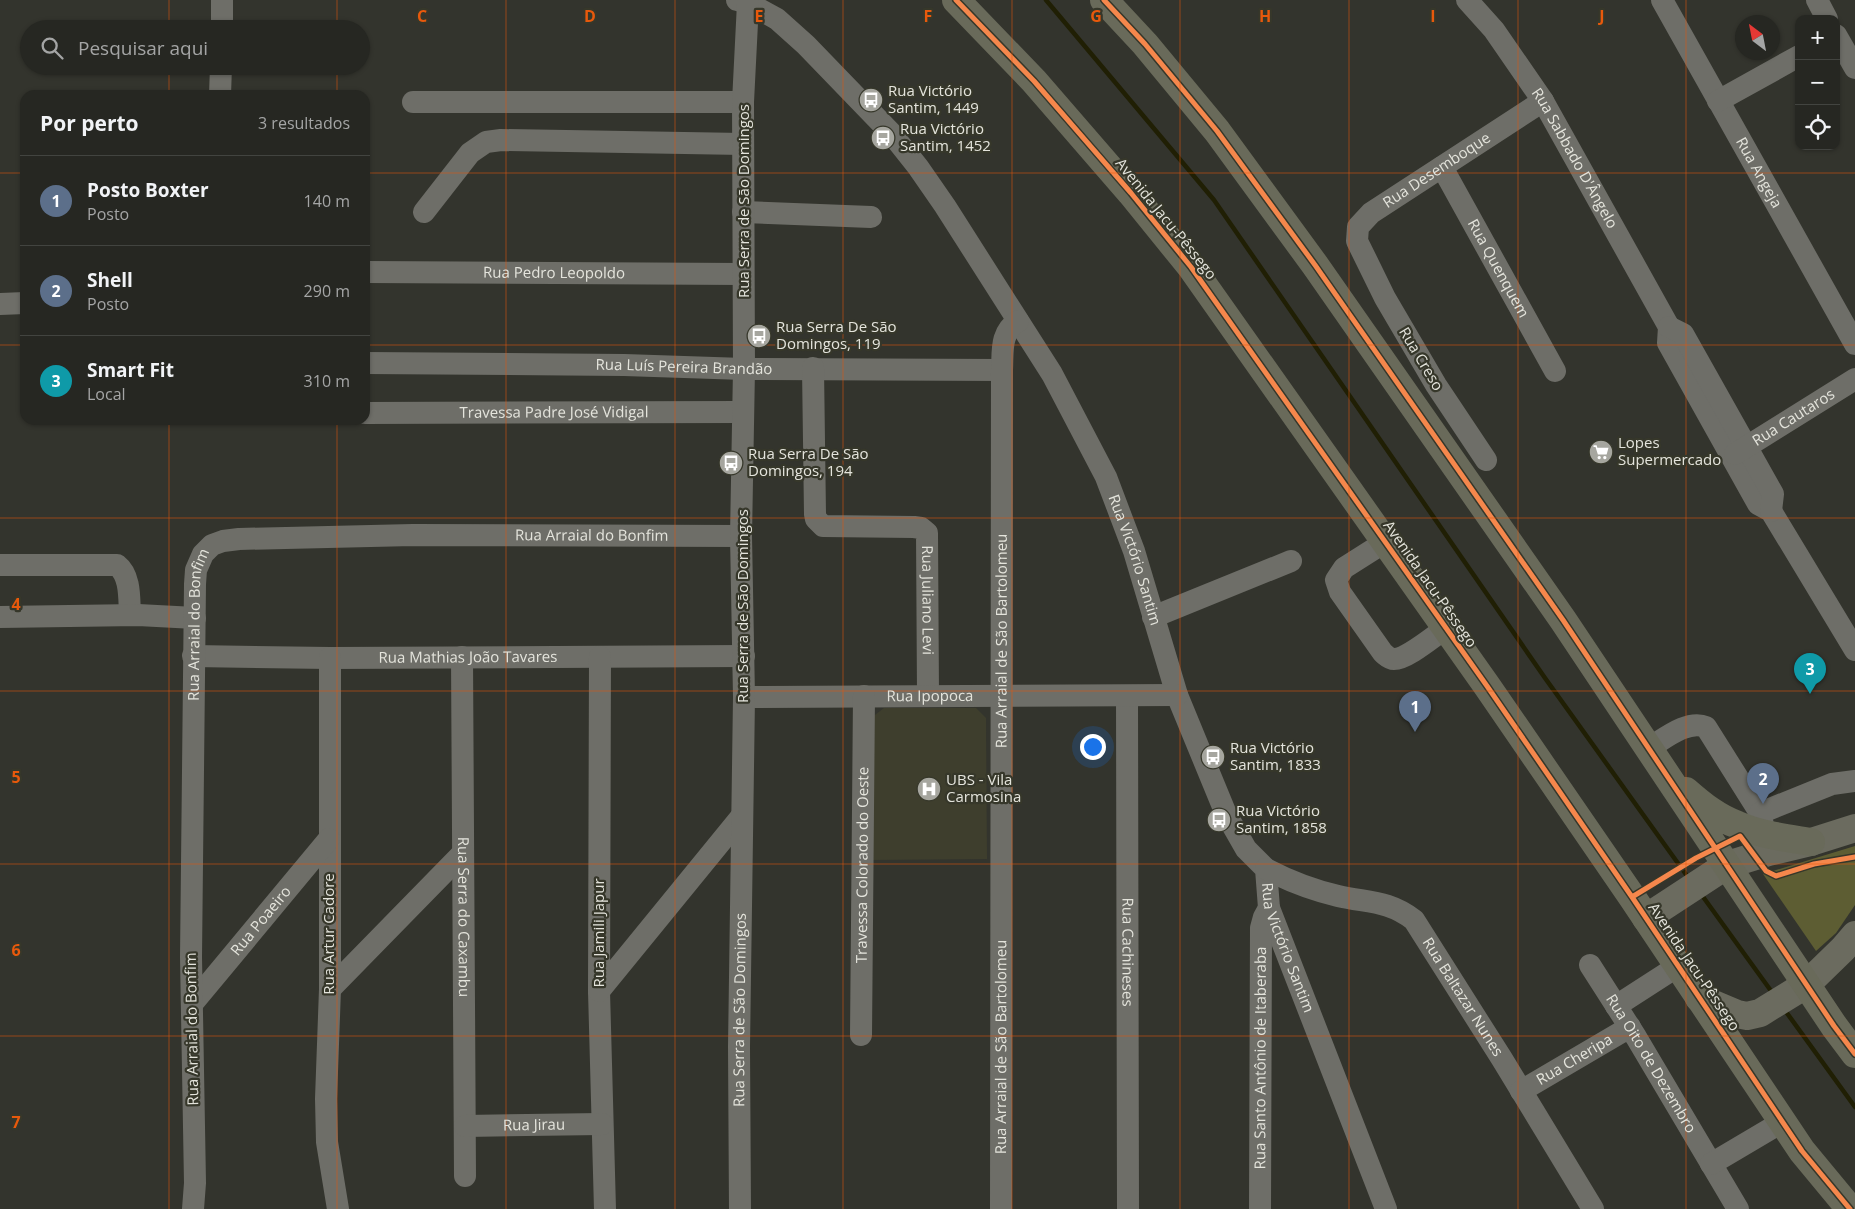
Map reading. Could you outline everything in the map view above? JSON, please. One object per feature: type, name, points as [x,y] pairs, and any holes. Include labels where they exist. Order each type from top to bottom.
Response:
[{"type":"highway","name":"Avenida Jacu-Pêssego","points":[[956,0],[1040,89],[1131,193],[1191,267],[1446,628],[1646,918],[1802,1151],[1850,1209]]},
{"type":"highway","points":[[1104,0],[1145,44],[1199,109],[1257,185],[1557,612],[1669,777],[1717,872],[1799,990],[1834,1026],[1855,1054]]},
{"type":"highway","points":[[1669,777],[1706,808],[1738,825],[1762,823],[1812,842]]},
{"type":"main road","points":[[1646,918],[1717,872],[1769,852],[1812,842],[1855,828]]},
{"type":"main road","points":[[1699,998],[1737,1014],[1747,1016],[1760,1013],[1799,990],[1843,949],[1855,934]]},
{"type":"street","points":[[222,0],[222,20]]},
{"type":"street","name":"Rua Sabbado D'Ângelo","points":[[1467,0],[1494,30],[1543,101],[1668,327],[1683,334],[1739,451],[1773,494],[1771,511],[1855,650]]},
{"type":"street","name":"Rua Angeja","points":[[1662,0],[1855,344]]},
{"type":"street","points":[[1817,0],[1825,15]]},
{"type":"street","name":"Rua Serra de São Domingos","points":[[740,1209],[741,818],[744,697],[741,536],[744,369],[742,1]]},
{"type":"street","name":"Rua Victório Santim","points":[[742,1],[777,19],[806,45],[891,133],[934,190],[1052,374],[1106,477],[1134,551],[1177,695],[1226,814],[1246,849],[1266,869],[1270,908],[1386,1209]]},
{"type":"street","points":[[1840,42],[1855,68]]},
{"type":"street","points":[[1718,101],[1795,58]]},
{"type":"street","points":[[220,90],[221,75]]},
{"type":"street","name":"Rua Desemboque","points":[[1363,254],[1357,241],[1358,227],[1364,219],[1543,101]]},
{"type":"street","points":[[413,102],[743,102]]},
{"type":"street","points":[[424,212],[470,153],[486,142],[501,140],[743,144]]},
{"type":"street","name":"Rua Quenquem","points":[[1442,167],[1555,372]]},
{"type":"street","points":[[743,212],[872,217]]},
{"type":"street","name":"Rua Creso","points":[[1363,254],[1385,298],[1431,378],[1486,460]]},
{"type":"street","name":"Rua Pedro Leopoldo","points":[[370,272],[743,274]]},
{"type":"street","points":[[0,304],[20,303]]},
{"type":"street","name":"Rua Arraial de São Bartolomeu","points":[[1002,1209],[1002,370],[1005,335],[1009,327],[1018,321]]},
{"type":"street","name":"Rua Luís Pereira Brandão","points":[[370,363],[624,365],[744,369],[1002,370]]},
{"type":"street","name":"Rua Juliano Levi","points":[[812,368],[816,519],[823,526],[914,527],[921,528],[928,533],[928,695]]},
{"type":"street","name":"Rua Cautaros","points":[[1739,451],[1855,379]]},
{"type":"street","name":"Travessa Padre José Vidigal","points":[[370,413],[743,412]]},
{"type":"street","name":"Rua Arraial do Bonfim","points":[[193,1209],[195,1182],[192,1004],[193,656],[196,570],[203,554],[212,545],[222,541],[239,539],[413,535],[741,536]]},
{"type":"street","points":[[1386,542],[1344,568],[1336,580],[1340,592],[1383,654],[1395,659],[1446,628]]},
{"type":"street","points":[[1153,617],[1291,561]]},
{"type":"street","points":[[0,565],[117,565],[123,570],[127,579],[130,615]]},
{"type":"street","points":[[0,618],[130,615],[195,618]]},
{"type":"street","name":"Rua Mathias João Tavares","points":[[193,656],[330,658],[744,656]]},
{"type":"street","name":"Rua Serra do Caxambu","points":[[462,657],[465,1176]]},
{"type":"street","name":"Rua Jamili Japur","points":[[600,657],[599,991],[605,1209]]},
{"type":"street","name":"Rua Artur Cadore","points":[[330,658],[330,990],[326,1069],[327,1142],[338,1209]]},
{"type":"street","name":"Rua Ipopoca","points":[[744,697],[1177,695]]},
{"type":"street","name":"Travessa Colorado do Oeste","points":[[861,1035],[864,696]]},
{"type":"street","name":"Rua Cachineses","points":[[1127,696],[1128,1209]]},
{"type":"street","points":[[1649,748],[1686,727],[1700,724],[1706,727],[1762,823],[1832,784],[1855,781]]},
{"type":"street","points":[[599,991],[741,818]]},
{"type":"street","name":"Rua Poaeiro","points":[[192,1004],[329,839]]},
{"type":"street","points":[[330,990],[463,853]]},
{"type":"street","name":"Rua Baltazar Nunes","points":[[1266,869],[1297,884],[1401,910],[1414,920],[1593,1209]]},
{"type":"street","name":"Rua Santo Antônio de Itaberaba","points":[[1260,1209],[1261,928],[1264,917],[1270,908]]},
{"type":"street","name":"Rua Oito de Dezembro","points":[[1590,965],[1630,1027],[1738,1209]]},
{"type":"street","points":[[1616,1006],[1678,966]]},
{"type":"street","name":"Rua Cheripa","points":[[1521,1091],[1630,1027]]},
{"type":"street","points":[[1711,1164],[1782,1122]]},
{"type":"street","name":"Rua Jirau","points":[[465,1126],[602,1124]]},
{"type":"shaded area","name":"UBS - Vila Carmosina","points":[[884,708],[976,708],[986,718],[987,859],[870,860],[871,718]]},
{"type":"shaded area","points":[[1855,846],[1855,905],[1836,933],[1816,951],[1763,874]]},
{"type":"waterway","points":[[1046,0],[1214,200],[1545,678],[1690,880]]},
{"type":"waterway","points":[[1701,894],[1774,995]]},
{"type":"waterway","points":[[1784,1009],[1855,1107]]},
{"type":"cycle path","points":[[956,0],[1034,81],[1131,193],[1191,267],[1487,686],[1632,897],[1802,1151],[1850,1209]]},
{"type":"cycle path","points":[[1104,0],[1145,44],[1217,131],[1315,265],[1563,620],[1834,1026],[1855,1054]]},
{"type":"cycle path","points":[[1632,897],[1696,858],[1740,836],[1766,871],[1776,876],[1814,864],[1855,857]]},
{"type":"place","name":"Rua Victório Santim, 1449","points":[[871,100]]},
{"type":"place","name":"Rua Victório Santim, 1452","points":[[883,138]]},
{"type":"place","name":"Rua Serra De São Domingos, 119","points":[[759,336]]},
{"type":"place","name":"Lopes Supermercado","points":[[1601,452]]},
{"type":"place","name":"Rua Serra De São Domingos, 194","points":[[731,463]]},
{"type":"place","name":"Smart Fit","points":[[1810,694]]},
{"type":"place","name":"Posto Boxter","points":[[1415,732]]},
{"type":"place","name":"Rua Victório Santim, 1833","points":[[1213,757]]},
{"type":"place","name":"UBS - Vila Carmosina","points":[[929,789]]},
{"type":"place","name":"Shell","points":[[1763,804]]},
{"type":"place","name":"Rua Victório Santim, 1858","points":[[1219,820]]}]
